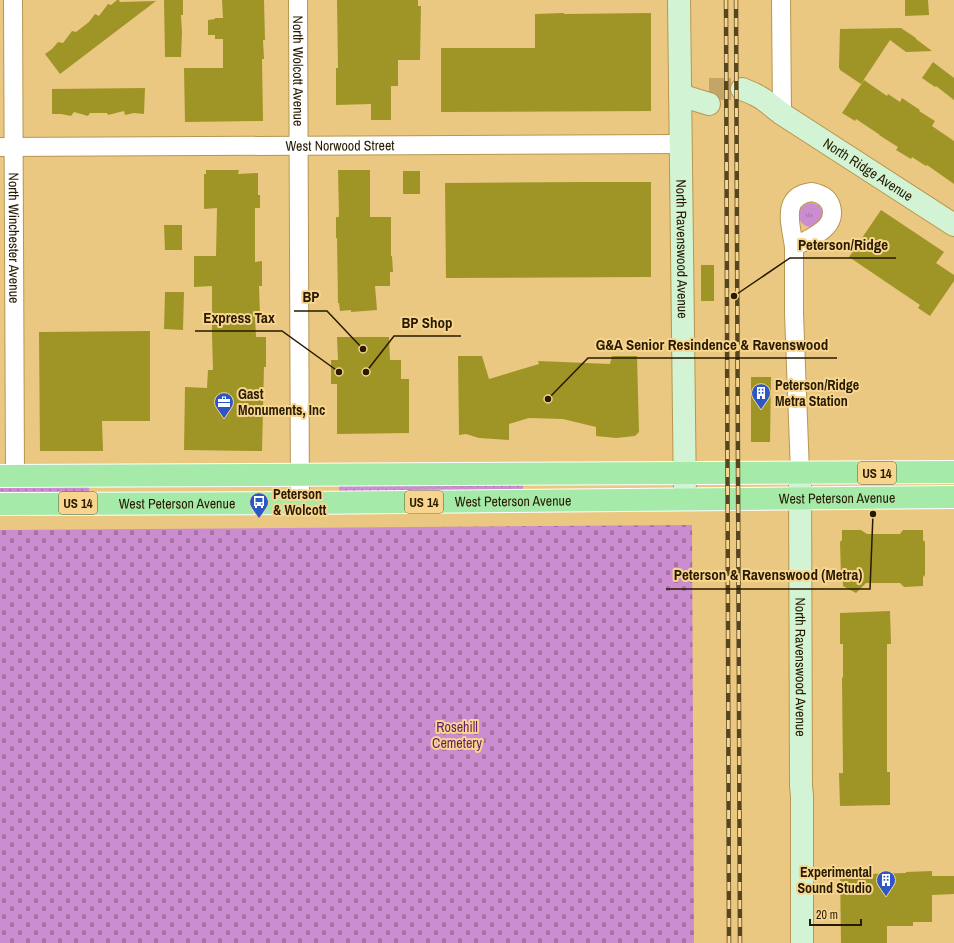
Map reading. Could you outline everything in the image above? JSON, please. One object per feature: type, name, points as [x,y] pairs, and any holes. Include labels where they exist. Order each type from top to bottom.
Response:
[{"type":"main road","points":[[679,0],[680,95],[709,97]]},
{"type":"main road","name":"North Ravenswood Avenue","points":[[680,95],[685,499]]},
{"type":"main road","name":"North Ridge Avenue","points":[[742,96],[756,106],[782,114],[954,225]]},
{"type":"main road","name":"West Peterson Avenue","points":[[7,476],[954,472]]},
{"type":"main road","name":"North Ravenswood Avenue","points":[[800,473],[802,943]]},
{"type":"main road","name":"West Peterson Avenue","points":[[0,504],[954,497]]},
{"type":"street","name":"North Winchester Avenue","points":[[7,476],[7,146],[13,0]]},
{"type":"street","name":"North Wolcott Avenue","points":[[298,0],[300,502]]},
{"type":"street","points":[[781,0],[782,114]]},
{"type":"street","name":"West Norwood Street","points":[[7,146],[681,144]]},
{"type":"street","name":"North Ravenswood Avenue","points":[[794,247],[794,313],[800,473]]},
{"type":"green space","points":[[811,203],[819,207],[823,215],[819,223],[811,227],[803,223],[799,215],[803,207]]},
{"type":"green space","points":[[339,483],[523,483],[523,489],[500,491],[339,492]]},
{"type":"green space","points":[[0,485],[89,485],[89,492],[63,494],[0,494]]},
{"type":"green space","name":"Rosehill Cemetery","points":[[692,525],[694,943],[0,943],[0,530]]},
{"type":"building","points":[[117,0],[120,2],[156,1],[60,74],[45,54],[58,42],[63,43],[72,31],[76,32],[89,22],[95,14],[99,16],[108,4],[111,5]]},
{"type":"building","points":[[164,0],[183,0],[183,15],[181,15],[181,57],[165,57]]},
{"type":"building","points":[[222,0],[264,0],[265,40],[263,40],[264,59],[262,59],[263,121],[185,122],[184,68],[223,68],[223,39],[215,39],[215,35],[208,35],[208,20],[223,18]]},
{"type":"building","points":[[337,0],[418,0],[418,6],[421,6],[420,60],[398,60],[398,86],[391,86],[391,120],[371,120],[371,104],[336,105],[336,68],[338,68]]},
{"type":"building","points":[[905,0],[928,0],[929,15],[905,16]]},
{"type":"building","points":[[651,13],[651,111],[441,112],[441,48],[535,48],[535,14]]},
{"type":"building","points":[[901,28],[932,51],[906,52],[890,40],[861,84],[840,70],[840,29]]},
{"type":"building","points":[[933,62],[954,78],[954,100],[936,86],[935,87],[922,78]]},
{"type":"building","points":[[864,80],[887,96],[888,94],[900,102],[902,98],[920,110],[919,111],[935,121],[932,126],[954,141],[954,184],[927,165],[926,166],[912,157],[911,159],[896,150],[898,147],[856,119],[855,121],[842,113]]},
{"type":"building","points":[[145,88],[144,114],[134,113],[125,115],[124,111],[108,115],[107,113],[90,113],[88,116],[74,112],[71,116],[52,114],[52,89]]},
{"type":"building","points":[[206,170],[239,170],[238,174],[258,173],[258,195],[260,195],[260,208],[255,208],[255,262],[262,261],[262,286],[259,286],[260,316],[255,316],[256,337],[266,337],[262,451],[184,450],[185,387],[207,388],[208,370],[213,370],[212,286],[194,287],[194,256],[216,256],[217,208],[204,209],[204,174],[206,174]]},
{"type":"building","points":[[338,170],[370,170],[370,217],[391,217],[391,256],[393,272],[390,272],[390,286],[375,286],[377,310],[351,312],[351,310],[340,311],[338,303],[336,238],[336,217],[339,217]]},
{"type":"building","points":[[403,171],[420,171],[420,194],[403,194]]},
{"type":"building","points":[[651,182],[651,277],[446,278],[445,183]]},
{"type":"building","points":[[881,210],[944,252],[936,263],[954,275],[954,281],[930,316],[918,308],[920,305],[849,257]]},
{"type":"building","points":[[164,225],[182,225],[182,250],[165,250]]},
{"type":"building","points":[[701,265],[714,265],[714,301],[701,301]]},
{"type":"building","points":[[165,292],[184,292],[183,330],[164,329]]},
{"type":"building","points":[[150,331],[150,421],[102,421],[103,451],[40,451],[39,332]]},
{"type":"building","points":[[337,337],[389,337],[390,360],[401,360],[401,379],[409,379],[409,433],[337,434],[337,384],[331,384],[331,360],[338,360]]},
{"type":"building","points":[[458,356],[482,356],[489,379],[539,364],[538,361],[610,364],[612,356],[637,356],[639,432],[635,436],[616,438],[596,436],[596,427],[563,419],[529,418],[509,424],[509,440],[479,438],[466,434],[459,435]]},
{"type":"building","name":"Peterson/Ridge Metra Station","points":[[751,377],[771,377],[770,442],[751,442]]},
{"type":"building","points":[[842,530],[861,530],[867,534],[900,534],[903,530],[923,530],[923,540],[925,542],[925,575],[923,577],[923,586],[904,587],[900,583],[866,583],[856,593],[843,586],[843,578],[841,576],[840,542],[842,540]]},
{"type":"building","points":[[890,611],[891,644],[887,644],[887,772],[890,772],[890,805],[840,806],[839,773],[843,773],[843,644],[840,644],[840,613]]},
{"type":"building","name":"Experimental Sound Studio","points":[[840,871],[867,871],[866,874],[932,871],[932,876],[954,876],[954,894],[932,895],[932,922],[913,922],[913,926],[887,926],[887,943],[841,943]]},
{"type":"tunnel","points":[[709,89],[742,89]]},
{"type":"railway","points":[[726,0],[729,943]]},
{"type":"railway","points":[[736,0],[740,943]]},
{"type":"place","name":"Peterson/Ridge","points":[[734,296]]},
{"type":"place","name":"BP","points":[[363,349]]},
{"type":"place","name":"Express Tax","points":[[339,372]]},
{"type":"place","name":"BP Shop","points":[[366,372]]},
{"type":"place","name":"G&A Senior Resindence & Ravenswood","points":[[548,399]]},
{"type":"place","name":"Peterson/Ridge Metra Station","points":[[761,410]]},
{"type":"place","name":"Gast Monuments, Inc","points":[[224,419]]},
{"type":"place","name":"Peterson & Ravenswood (Metra)","points":[[873,514]]},
{"type":"place","name":"Peterson & Wolcott","points":[[259,519]]},
{"type":"place","name":"Experimental Sound Studio","points":[[886,897]]}]
